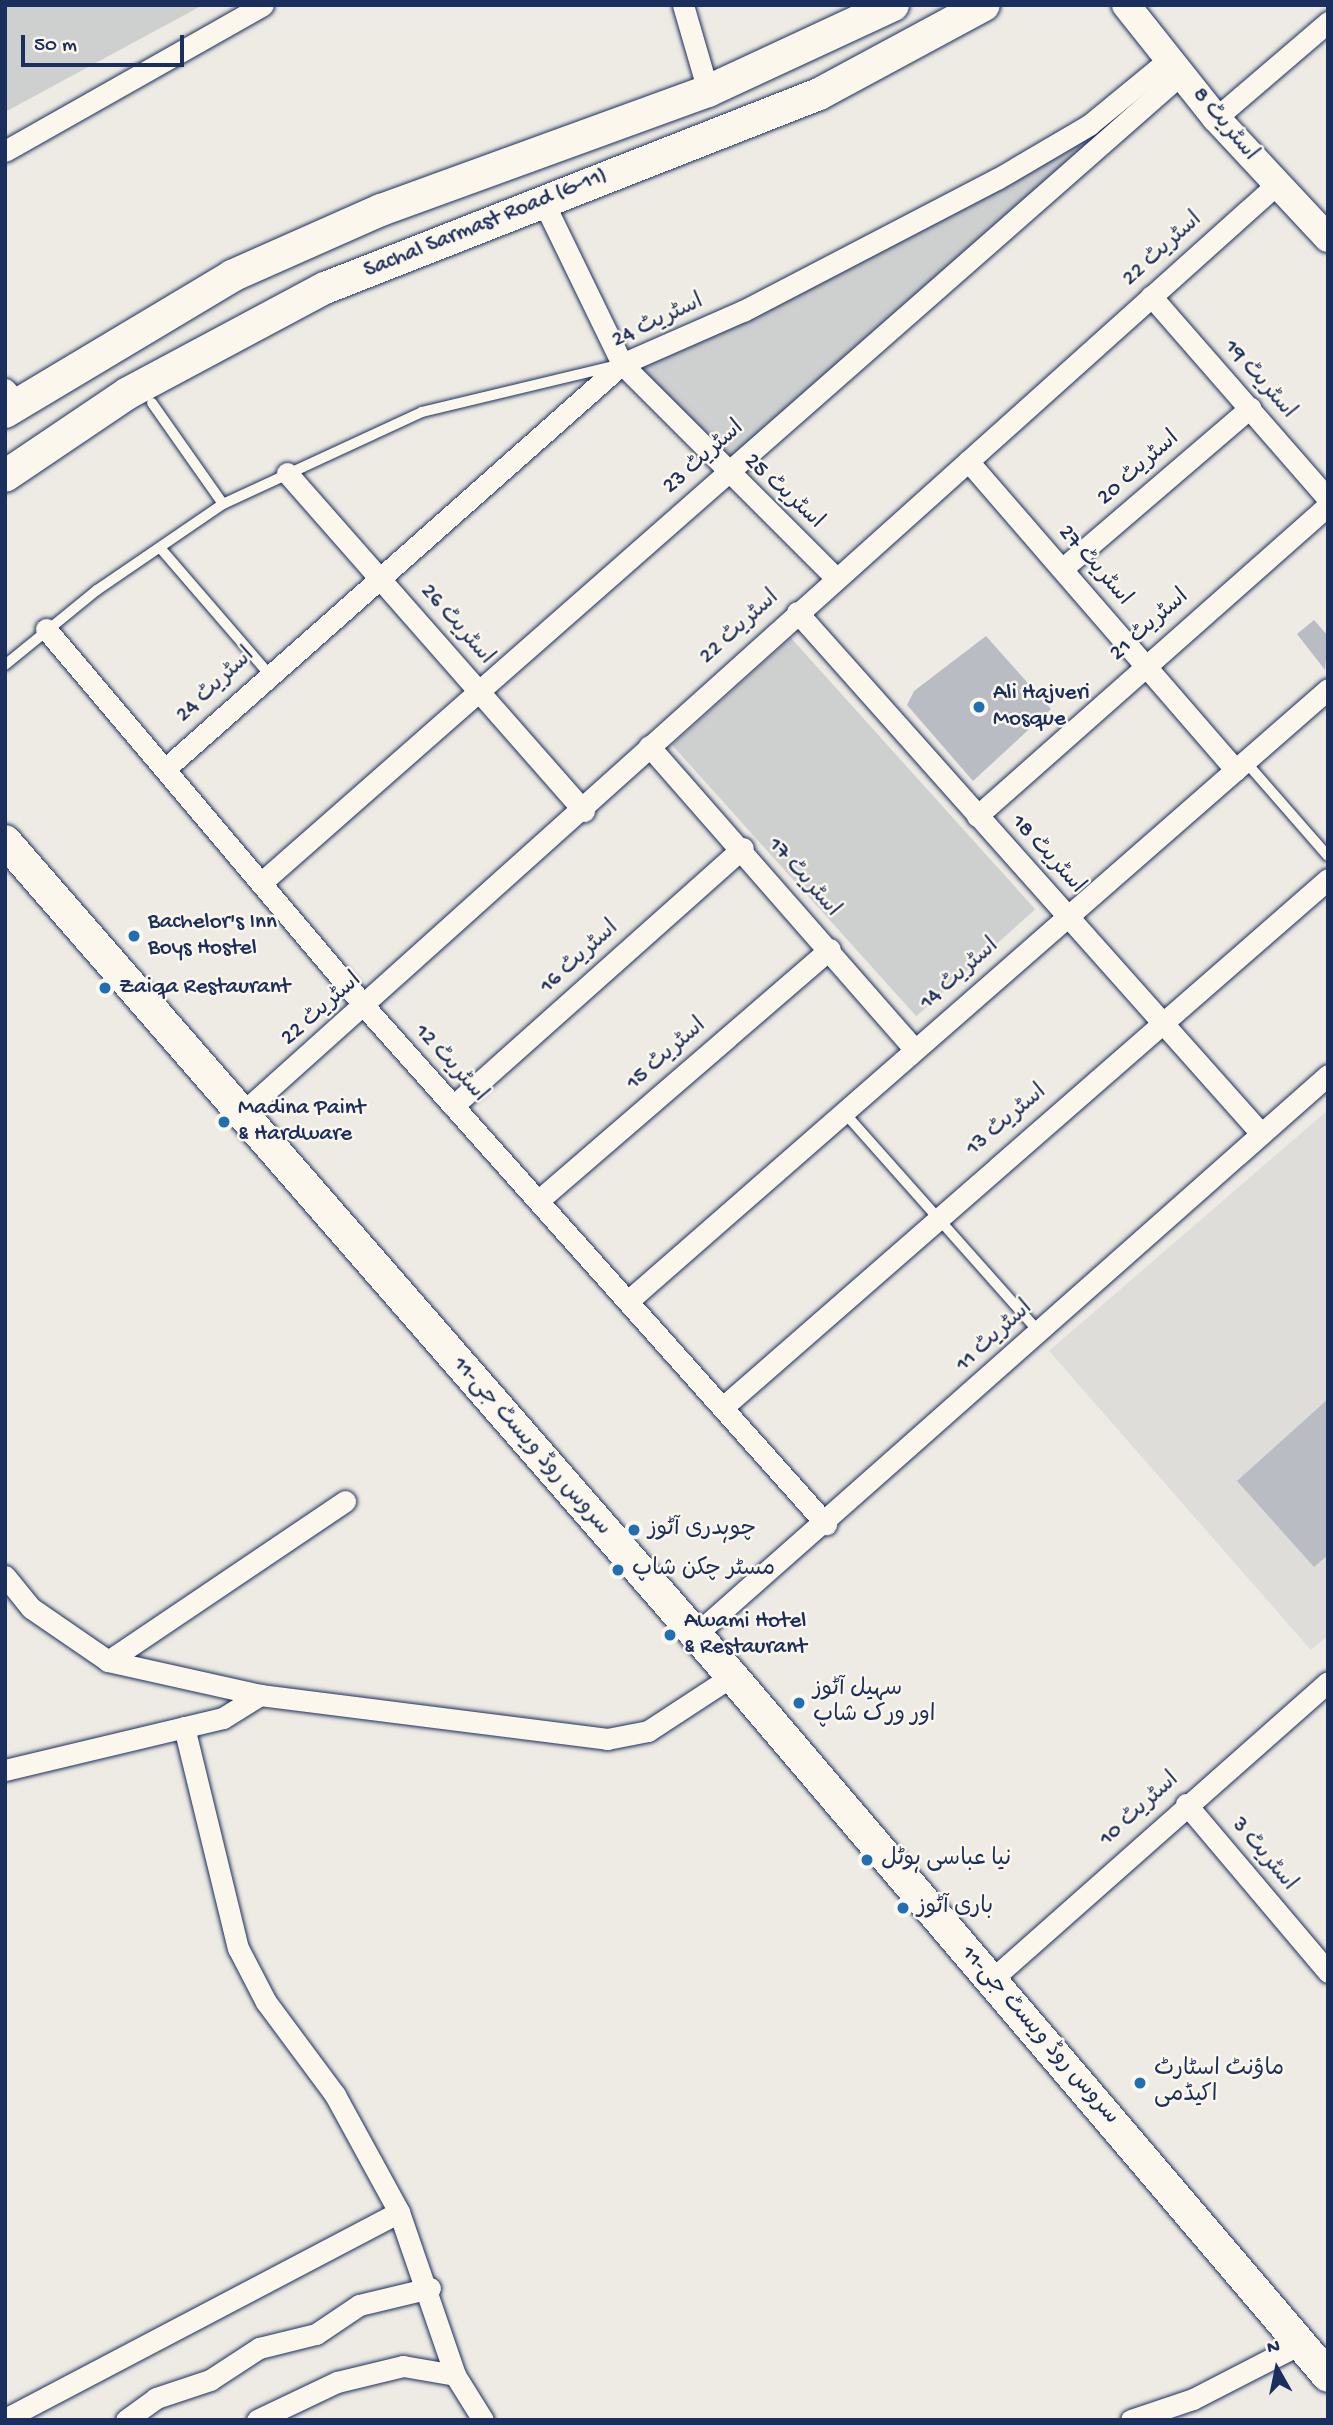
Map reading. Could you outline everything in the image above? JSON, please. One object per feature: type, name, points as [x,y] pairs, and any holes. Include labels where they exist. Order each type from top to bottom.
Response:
[{"type":"main road","name":"Sachal Sarmast Road (G-11)","points":[[9,401],[282,254],[381,210],[708,91],[893,5]]},
{"type":"main road","name":"Sachal Sarmast Road (G-11)","points":[[5,476],[128,393],[217,342],[325,288],[542,199],[726,133],[819,94],[984,5]]},
{"type":"main road","points":[[708,91],[726,133]]},
{"type":"main road","name":"سروس روڈ ویسٹ جی-11","points":[[5,841],[732,1676],[1328,2376]]},
{"type":"street","points":[[5,151],[233,11],[262,5]]},
{"type":"street","points":[[683,5],[708,91]]},
{"type":"street","name":"اسٹریٹ 8","points":[[1126,5],[1216,118],[1276,185],[1325,231]]},
{"type":"street","points":[[1216,118],[1328,22]]},
{"type":"street","name":"اسٹریٹ 24","points":[[165,769],[268,673],[381,578],[622,364],[743,311],[997,179],[1089,125],[1175,67]]},
{"type":"street","name":"اسٹریٹ 23","points":[[262,882],[726,474],[1175,67]]},
{"type":"street","name":"اسٹریٹ 22","points":[[242,1113],[584,811],[649,746],[834,576],[968,461],[1276,185]]},
{"type":"street","name":"اسٹریٹ 25","points":[[542,199],[622,364],[726,474],[834,576]]},
{"type":"street","name":"اسٹریٹ 19","points":[[1151,296],[1328,499]]},
{"type":"street","name":"اسٹریٹ 20","points":[[1062,569],[1250,408]]},
{"type":"street","name":"اسٹریٹ 27","points":[[968,461],[1146,663],[1241,765]]},
{"type":"street","name":"اسٹریٹ 26","points":[[287,473],[584,811]]},
{"type":"street","name":"اسٹریٹ 21","points":[[977,816],[1146,663],[1328,506]]},
{"type":"street","name":"اسٹریٹ 18","points":[[797,612],[1161,1026],[1259,1131]]},
{"type":"street","name":"اسٹریٹ 12","points":[[46,629],[365,1007],[826,1524]]},
{"type":"street","name":"اسٹریٹ 14","points":[[628,1301],[842,1110],[1328,689]]},
{"type":"street","name":"اسٹریٹ 17","points":[[649,746],[743,848],[914,1049]]},
{"type":"street","name":"اسٹریٹ 16","points":[[453,1106],[743,848]]},
{"type":"street","name":"اسٹریٹ 13","points":[[723,1407],[935,1216],[1161,1026],[1328,878]]},
{"type":"street","name":"اسٹریٹ 15","points":[[539,1200],[830,949]]},
{"type":"street","name":"اسٹریٹ 11","points":[[695,1635],[826,1524],[1259,1131],[1328,1075]]},
{"type":"street","points":[[108,1661],[345,1501]]},
{"type":"street","points":[[5,1576],[31,1608],[108,1661],[260,1695],[607,1739],[648,1731],[732,1676]]},
{"type":"street","name":"اسٹریٹ 10","points":[[990,1981],[1186,1804],[1328,1682]]},
{"type":"street","points":[[5,1770],[223,1718],[260,1695]]},
{"type":"street","points":[[184,1727],[238,1948],[266,2002],[335,2095],[399,2212],[430,2288],[455,2375],[482,2420]]},
{"type":"street","name":"اسٹریٹ 3","points":[[1186,1804],[1328,1972]]},
{"type":"street","points":[[5,2418],[399,2212]]},
{"type":"street","points":[[126,2420],[156,2398],[210,2380],[259,2348],[316,2334],[359,2305],[430,2288]]},
{"type":"street","points":[[1131,2420],[1195,2409],[1300,2344]]},
{"type":"street","points":[[257,2420],[337,2382],[403,2365],[455,2375]]},
{"type":"lane","points":[[5,664],[46,629],[162,550],[223,504],[422,412],[622,364]]},
{"type":"lane","points":[[152,402],[223,504]]},
{"type":"lane","points":[[162,550],[268,673]]},
{"type":"lane","points":[[1241,765],[1328,856]]},
{"type":"lane","points":[[842,1110],[1039,1332]]},
{"type":"shaded area","points":[[5,5],[203,5],[5,112]]},
{"type":"shaded area","points":[[1175,75],[726,468],[633,365]]},
{"type":"shaded area","points":[[791,638],[1035,909],[916,1016],[672,745]]},
{"type":"shaded area","points":[[1328,1110],[1328,1636],[1311,1650],[1049,1351]]},
{"type":"building","points":[[1314,620],[1328,636],[1325,670],[1297,634]]},
{"type":"building","name":"Ali Hajveri Mosque","points":[[986,636],[1051,709],[973,781],[907,705],[914,691]]},
{"type":"building","points":[[1328,1399],[1328,1555],[1314,1567],[1237,1481]]},
{"type":"place","name":"Ali Hajveri Mosque","points":[[979,707]]},
{"type":"place","name":"Bachelor's Inn Boys Hostel","points":[[134,936]]},
{"type":"place","name":"Zaiqa Restaurant","points":[[105,988]]},
{"type":"place","name":"Madina Paint & Hardware","points":[[224,1122]]},
{"type":"place","name":"چوہدری آٹوز","points":[[634,1530]]},
{"type":"place","name":"مسٹر چکن شاپ","points":[[618,1570]]},
{"type":"place","name":"Awami Hotel & Restaurant","points":[[670,1635]]},
{"type":"place","name":"سہیل آٹوز اور ورک شاپ","points":[[799,1703]]},
{"type":"place","name":"نیا عباسی ہوٹل","points":[[867,1860]]},
{"type":"place","name":"باری آٹوز","points":[[903,1908]]},
{"type":"place","name":"ماؤنٹ اسٹارٹ اکیڈمی","points":[[1140,2083]]}]
